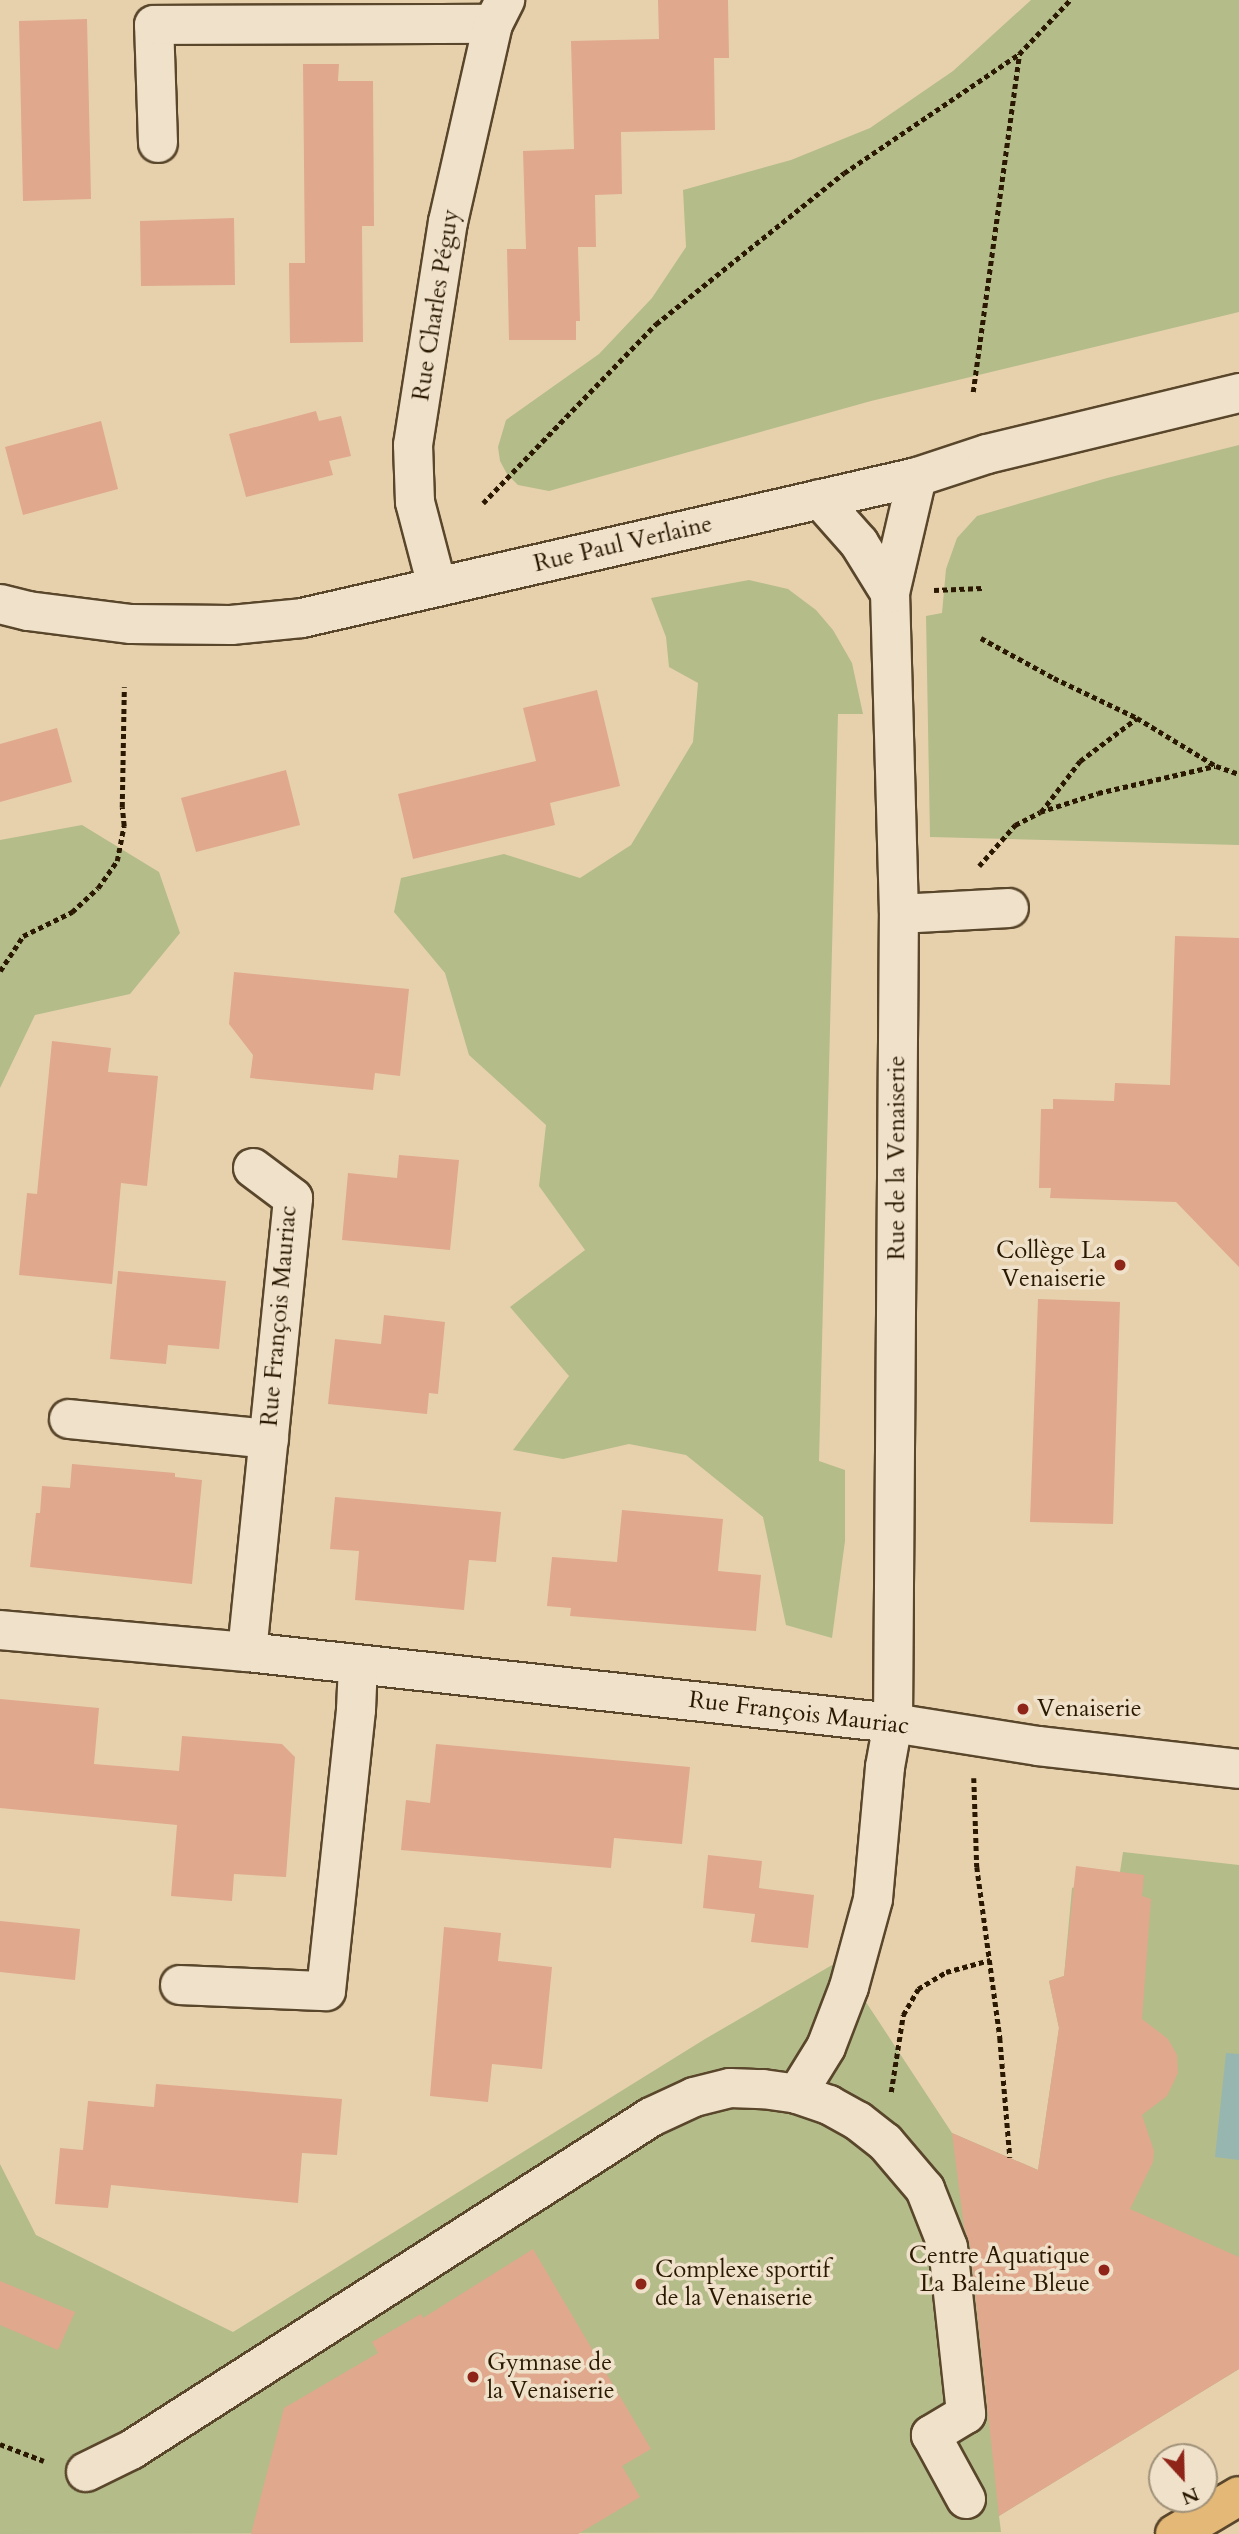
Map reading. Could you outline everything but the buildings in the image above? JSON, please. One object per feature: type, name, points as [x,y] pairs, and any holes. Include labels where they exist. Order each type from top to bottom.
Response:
[{"type":"main road","points":[[1175,2534],[1239,2496]]},
{"type":"street","name":"Rue Charles Péguy","points":[[158,143],[154,25],[499,12],[449,222],[413,445],[415,502],[437,586]]},
{"type":"street","name":"Rue Paul Verlaine","points":[[0,604],[28,611],[131,624],[231,625],[302,618],[917,477],[987,454],[1239,393]]},
{"type":"street","name":"Rue de la Venaiserie","points":[[797,2094],[826,2047],[849,1987],[873,1899],[885,1767],[893,1723],[899,914],[890,593],[917,477]]},
{"type":"street","name":"Rue de la Venaiserie","points":[[820,499],[859,542],[890,593]]},
{"type":"street","points":[[899,914],[1009,908]]},
{"type":"street","name":"Rue François Mauriac","points":[[247,1652],[293,1198],[253,1168]]},
{"type":"street","name":"Rue François Mauriac","points":[[69,1419],[268,1439]]},
{"type":"street","name":"Rue François Mauriac","points":[[0,1630],[247,1652],[893,1723],[1038,1746],[1239,1769]]},
{"type":"street","points":[[180,1985],[326,1991],[356,1710],[358,1665]]},
{"type":"street","points":[[86,2472],[131,2450],[651,2117],[694,2097],[730,2088],[763,2088],[797,2094],[838,2110],[885,2141],[925,2189],[948,2247],[966,2414],[932,2435],[966,2499]]},
{"type":"path","points":[[483,503],[656,324],[844,173],[1019,54],[1070,0]]},
{"type":"path","points":[[973,392],[1019,54]]},
{"type":"path","points":[[934,590],[982,588]]},
{"type":"path","points":[[981,638],[1054,678],[1137,718],[1216,766],[1239,774]]},
{"type":"path","points":[[0,971],[23,936],[72,912],[98,888],[117,860],[124,826],[124,687]]},
{"type":"path","points":[[1040,812],[1080,761],[1137,718]]},
{"type":"path","points":[[979,867],[1015,825],[1040,812],[1098,793],[1216,766]]},
{"type":"path","points":[[974,1767],[977,1867],[990,1960],[1010,2158]]},
{"type":"path","points":[[885,2141],[903,2015],[918,1989],[946,1972],[990,1960]]},
{"type":"green space","points":[[1031,0],[1239,0],[1239,312],[871,401],[549,491],[518,485],[507,474],[500,461],[498,447],[506,420],[599,354],[652,298],[686,247],[683,190],[791,160],[870,128],[953,71]]},
{"type":"green space","points":[[1239,445],[1239,845],[930,837],[926,616],[942,613],[946,569],[957,538],[977,516],[1107,478]]},
{"type":"green space","points":[[749,580],[788,589],[816,610],[833,630],[852,663],[863,714],[838,714],[819,1461],[845,1470],[845,1541],[832,1638],[786,1625],[763,1517],[686,1455],[629,1444],[563,1459],[513,1450],[569,1376],[510,1307],[585,1250],[539,1186],[546,1125],[469,1055],[445,973],[394,912],[401,878],[504,854],[580,878],[631,845],[693,742],[698,683],[669,667],[666,637],[651,598]]},
{"type":"green space","points":[[82,825],[159,872],[180,933],[130,994],[35,1015],[0,1088],[0,840]]},
{"type":"green space","name":"Complexe sportif de la Venaiserie","points":[[1123,1852],[1239,1865],[1239,2369],[999,2516],[1001,2532],[0,2534],[0,2164],[36,2235],[233,2332],[705,2039],[839,1961],[952,2133],[1038,2170],[1059,2028],[1049,1981],[1064,1976],[1072,1888],[1120,1872]]},
{"type":"water","points":[[1226,2053],[1239,2054],[1239,2160],[1215,2157]]},
{"type":"place","name":"Collège La Venaiserie","points":[[1120,1265]]},
{"type":"place","name":"Venaiserie","points":[[1023,1709]]},
{"type":"place","name":"Centre Aquatique La Baleine Bleue","points":[[1104,2270]]},
{"type":"place","name":"Complexe sportif de la Venaiserie","points":[[641,2284]]},
{"type":"place","name":"Gymnase de la Venaiserie","points":[[473,2377]]}]
